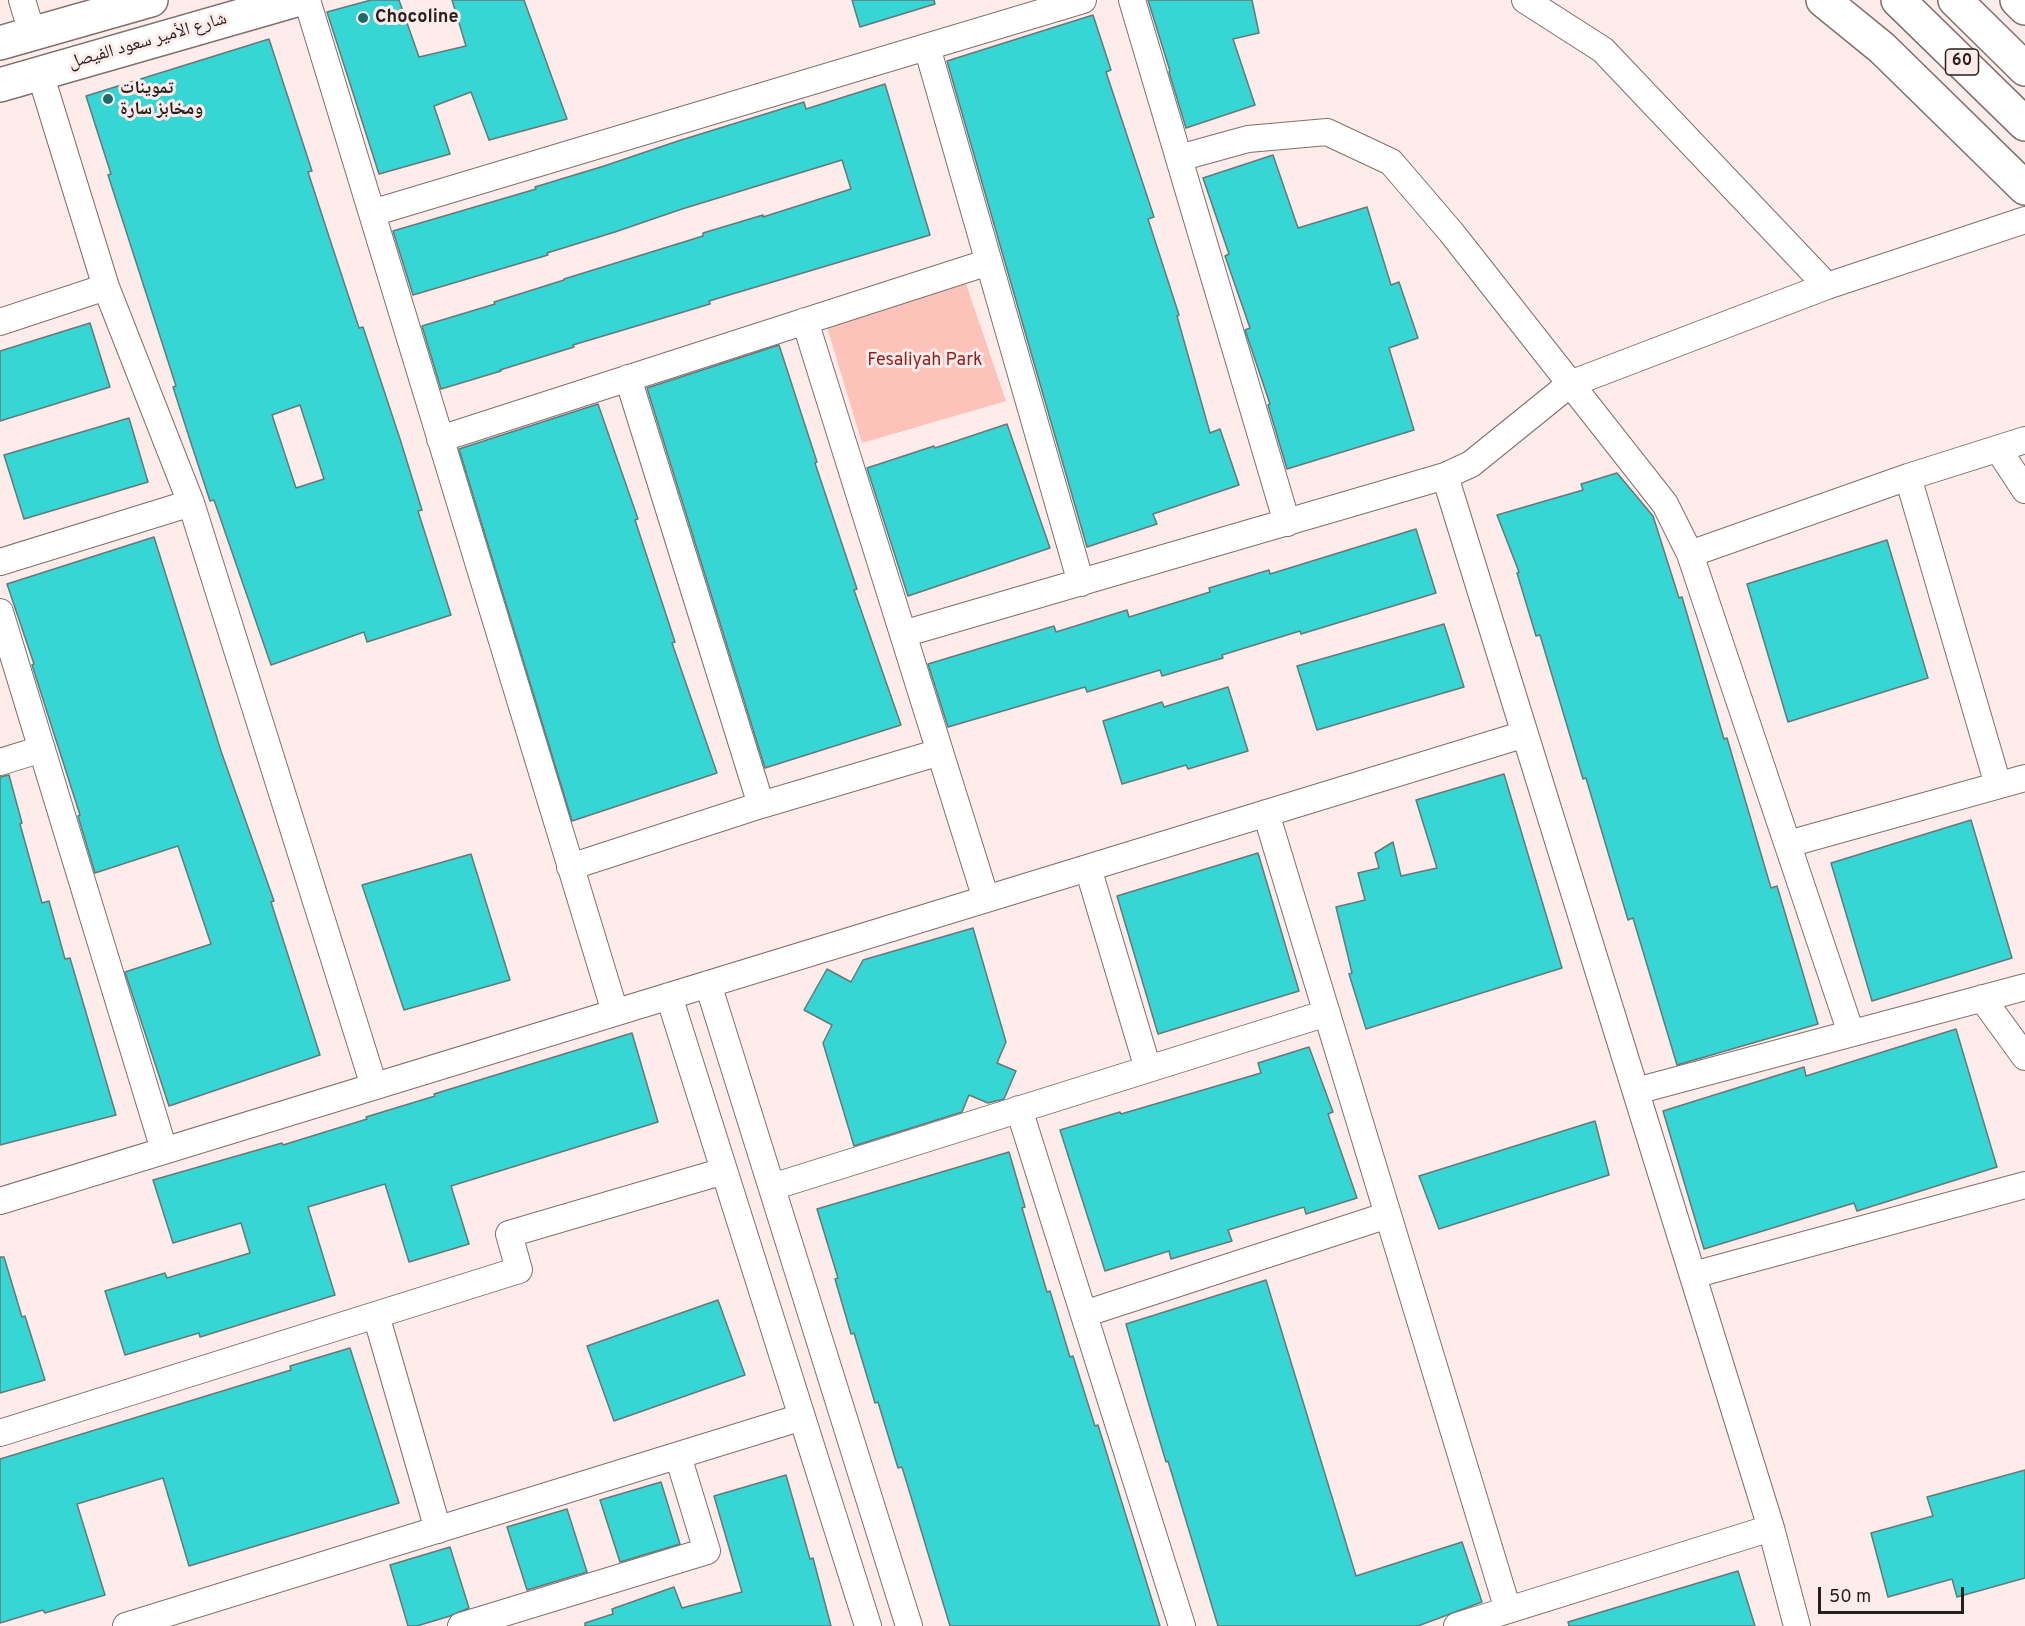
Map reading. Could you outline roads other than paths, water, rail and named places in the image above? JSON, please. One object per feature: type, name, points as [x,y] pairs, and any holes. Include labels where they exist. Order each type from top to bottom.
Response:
[{"type":"main road","points":[[0,43],[151,0]]},
{"type":"main road","name":"شارع الأمير سعود الفيصل","points":[[0,85],[296,0]]},
{"type":"main road","points":[[1823,0],[1882,48],[2025,188]]},
{"type":"main road","name":"60","points":[[1898,0],[2025,124]]},
{"type":"main road","name":"60","points":[[1955,0],[2025,69]]},
{"type":"main road","points":[[2017,0],[2025,7]]},
{"type":"street","points":[[22,0],[32,33]]},
{"type":"street","points":[[307,0],[615,1012]]},
{"type":"street","points":[[372,213],[1083,0]]},
{"type":"street","points":[[1132,0],[1287,523]]},
{"type":"street","points":[[1525,0],[1603,50],[1827,286]]},
{"type":"street","points":[[927,47],[1081,583]]},
{"type":"street","points":[[40,73],[106,287],[191,503],[374,1086]]},
{"type":"street","points":[[1179,158],[1248,139],[1328,132],[1391,162],[1451,232],[1665,504],[1690,554],[1851,1034]]},
{"type":"street","points":[[903,634],[1445,476],[1471,464],[1570,384],[1827,286],[2025,220]]},
{"type":"street","points":[[440,439],[988,262]]},
{"type":"street","points":[[0,322],[106,287]]},
{"type":"street","points":[[805,321],[986,899]]},
{"type":"street","points":[[628,378],[761,805]]},
{"type":"street","points":[[1690,554],[1908,477],[2025,440]]},
{"type":"street","points":[[1998,449],[2025,490]]},
{"type":"street","points":[[1445,476],[1771,1528],[1797,1626]]},
{"type":"street","points":[[1908,477],[1998,785]]},
{"type":"street","points":[[0,562],[191,503]]},
{"type":"street","points":[[0,612],[164,1150]]},
{"type":"street","points":[[0,1201],[1525,734]]},
{"type":"street","points":[[0,762],[42,749]]},
{"type":"street","points":[[570,867],[761,805],[940,752]]},
{"type":"street","points":[[1788,844],[2025,778]]},
{"type":"street","points":[[1266,813],[1508,1610]]},
{"type":"street","points":[[1088,868],[1148,1069]]},
{"type":"street","points":[[708,984],[909,1626]]},
{"type":"street","points":[[1636,1091],[2025,987]]},
{"type":"street","points":[[669,996],[868,1626]]},
{"type":"street","points":[[1982,998],[2025,1057]]},
{"type":"street","points":[[772,1187],[1327,1013]]},
{"type":"street","points":[[1019,1109],[1182,1626]]},
{"type":"street","points":[[0,1433],[519,1270],[508,1234],[724,1171]]},
{"type":"street","points":[[1693,1275],[2025,1185]]},
{"type":"street","points":[[1084,1314],[1388,1215]]},
{"type":"street","points":[[376,1315],[438,1530]]},
{"type":"street","points":[[126,1626],[802,1417]]},
{"type":"street","points":[[461,1626],[707,1551],[678,1456]]},
{"type":"street","points":[[1457,1626],[1771,1528]]},
{"type":"place","name":"Chocoline","points":[[363,18]]},
{"type":"place","name":"تموينات ومخابز سارة","points":[[108,99]]},
{"type":"park label","name":"Fesaliyah Park","points":[[925,361]]}]
